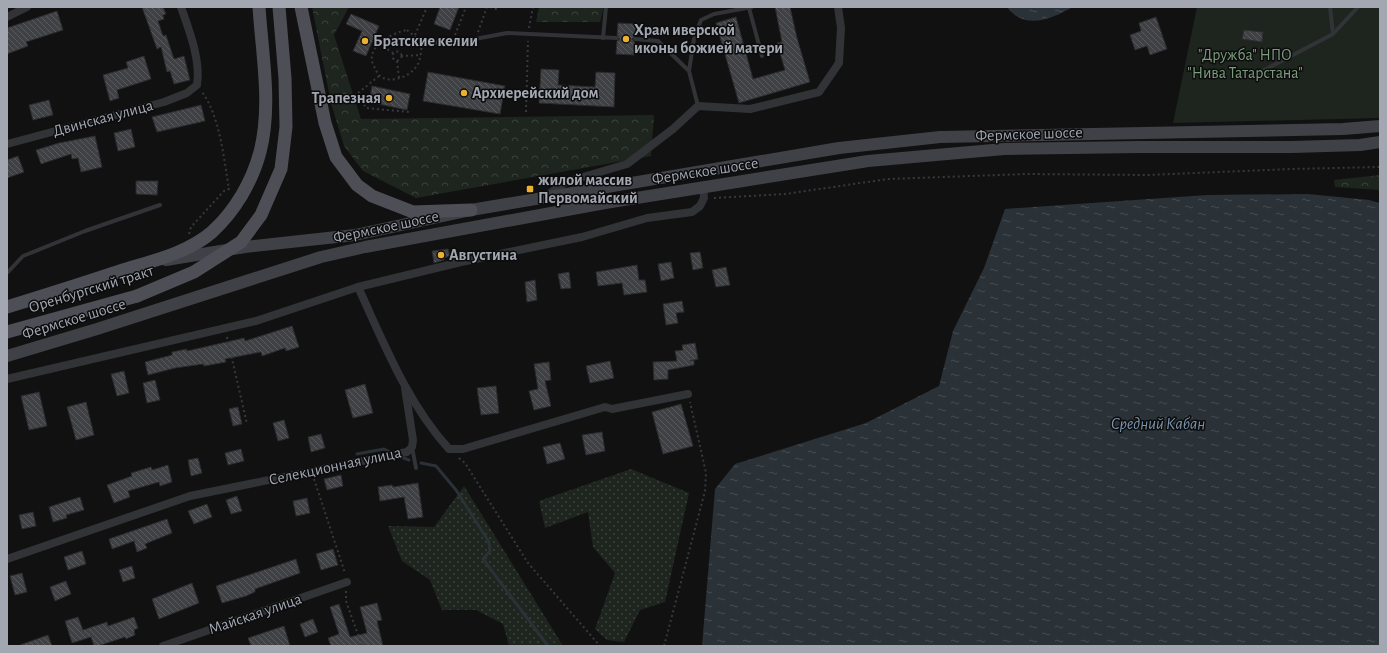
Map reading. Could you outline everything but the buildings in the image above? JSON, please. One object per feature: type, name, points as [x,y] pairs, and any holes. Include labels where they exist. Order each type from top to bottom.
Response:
[{"type":"main road","name":"Оренбургский тракт","points":[[7,307],[176,253],[211,233],[228,215],[244,193],[260,152],[264,119],[265,86],[259,7]]},
{"type":"main road","name":"Оренбургский тракт","points":[[7,332],[137,296],[194,272],[241,242],[261,214],[281,169],[286,127],[285,78],[279,7]]},
{"type":"main road","points":[[301,7],[325,123],[336,157],[358,185],[372,196],[413,212],[471,210]]},
{"type":"main road","name":"Фермское шоссе","points":[[139,265],[245,247],[355,235],[471,210],[839,148],[940,137],[1343,129],[1380,126]]},
{"type":"main road","name":"Фермское шоссе","points":[[7,356],[98,329],[321,257],[443,232],[704,193],[868,161],[1004,149],[1139,146],[1292,147],[1380,142]]},
{"type":"street","points":[[7,17],[27,7]]},
{"type":"street","points":[[181,7],[196,58],[198,76],[197,85]]},
{"type":"street","points":[[542,198],[566,182],[627,164],[673,128],[698,106],[750,109],[819,92],[838,63],[841,28],[838,7]]},
{"type":"street","name":"Двинская улица","points":[[7,144],[164,102],[187,93],[197,85]]},
{"type":"street","points":[[7,379],[256,321],[358,287],[461,262],[582,237],[647,218],[692,212],[700,206],[704,193]]},
{"type":"street","points":[[358,287],[405,388],[440,439],[449,449],[463,449],[605,407],[612,409],[688,394]]},
{"type":"street","name":"Селекционная улица","points":[[7,559],[190,496],[407,452],[412,447],[413,440],[405,388]]},
{"type":"street","name":"Майская улица","points":[[163,646],[347,582]]},
{"type":"lane","points":[[603,38],[606,7]]},
{"type":"lane","points":[[1330,7],[1333,34]]},
{"type":"lane","points":[[1255,75],[1333,34],[1358,7]]},
{"type":"lane","points":[[698,106],[689,71],[694,39],[701,20],[714,14],[750,8],[762,56]]},
{"type":"lane","points":[[422,43],[452,42],[507,32],[617,38]]},
{"type":"lane","points":[[635,39],[658,42],[689,71]]},
{"type":"lane","points":[[7,273],[24,256],[84,231],[160,205]]},
{"type":"lane","points":[[412,447],[416,468]]},
{"type":"path","points":[[414,36],[427,7]]},
{"type":"path","points":[[452,42],[466,7]]},
{"type":"path","points":[[475,39],[488,7],[496,9],[496,7]]},
{"type":"path","points":[[526,112],[529,33],[532,7]]},
{"type":"path","points":[[407,30],[422,43],[421,55],[416,68],[399,78],[387,79],[379,76],[372,65],[372,56],[378,44],[388,36],[397,32],[407,30]]},
{"type":"path","points":[[378,44],[394,53],[399,53],[401,56],[421,55]]},
{"type":"path","points":[[394,53],[392,57],[397,61],[399,78]]},
{"type":"path","points":[[397,61],[401,56]]},
{"type":"path","points":[[379,76],[358,93],[366,108],[409,112]]},
{"type":"path","points":[[188,235],[191,227],[224,191],[229,190],[218,132],[208,100],[197,85]]},
{"type":"path","points":[[704,193],[785,194],[888,179],[1026,174],[1148,174],[1291,168],[1380,167]]},
{"type":"path","points":[[224,328],[248,424]]},
{"type":"path","points":[[664,646],[705,491],[706,473],[688,394]]},
{"type":"path","points":[[449,449],[465,463],[528,563],[600,646]]},
{"type":"path","points":[[312,472],[347,582],[346,602],[362,646]]},
{"type":"green space","points":[[312,7],[349,7],[334,35],[361,119],[654,115],[651,156],[416,198],[363,171],[344,146],[331,103]]},
{"type":"green space","points":[[539,7],[604,7],[600,22],[536,22]]},
{"type":"green space","name":"\"Дружба\" НПО \"Нива Татарстана\"","points":[[1197,7],[1380,7],[1380,118],[1173,123]]},
{"type":"green space","points":[[1380,175],[1380,190],[1335,187],[1334,180]]},
{"type":"green space","points":[[631,469],[689,493],[665,602],[640,610],[624,642],[607,640],[595,629],[615,573],[593,547],[588,512],[545,528],[539,501]]},
{"type":"green space","points":[[464,486],[563,646],[509,646],[503,624],[476,610],[442,610],[430,580],[402,561],[388,526],[434,527]]},
{"type":"water","points":[[1007,7],[1073,7],[1047,19],[1030,21],[1022,19]]},
{"type":"water","name":"Средний Кабан","points":[[1308,194],[1369,200],[1380,203],[1380,646],[702,646],[715,489],[735,464],[866,423],[939,386],[953,331],[984,268],[1005,209],[1207,195]]},
{"type":"waterway","points":[[357,454],[384,449],[392,453]]},
{"type":"waterway","points":[[401,457],[409,460]]},
{"type":"waterway","points":[[421,463],[436,466],[456,490],[489,542],[490,551],[483,559],[548,646]]},
{"type":"place","name":"Храм иверской иконы божией матери","points":[[626,39]]},
{"type":"place","name":"Братские келии","points":[[365,41]]},
{"type":"place","name":"Архиерейский дом","points":[[464,93]]},
{"type":"place","name":"Трапезная","points":[[389,98]]},
{"type":"place","name":"жилой массив Первомайский","points":[[530,189]]},
{"type":"place","name":"Августина","points":[[441,255]]}]
